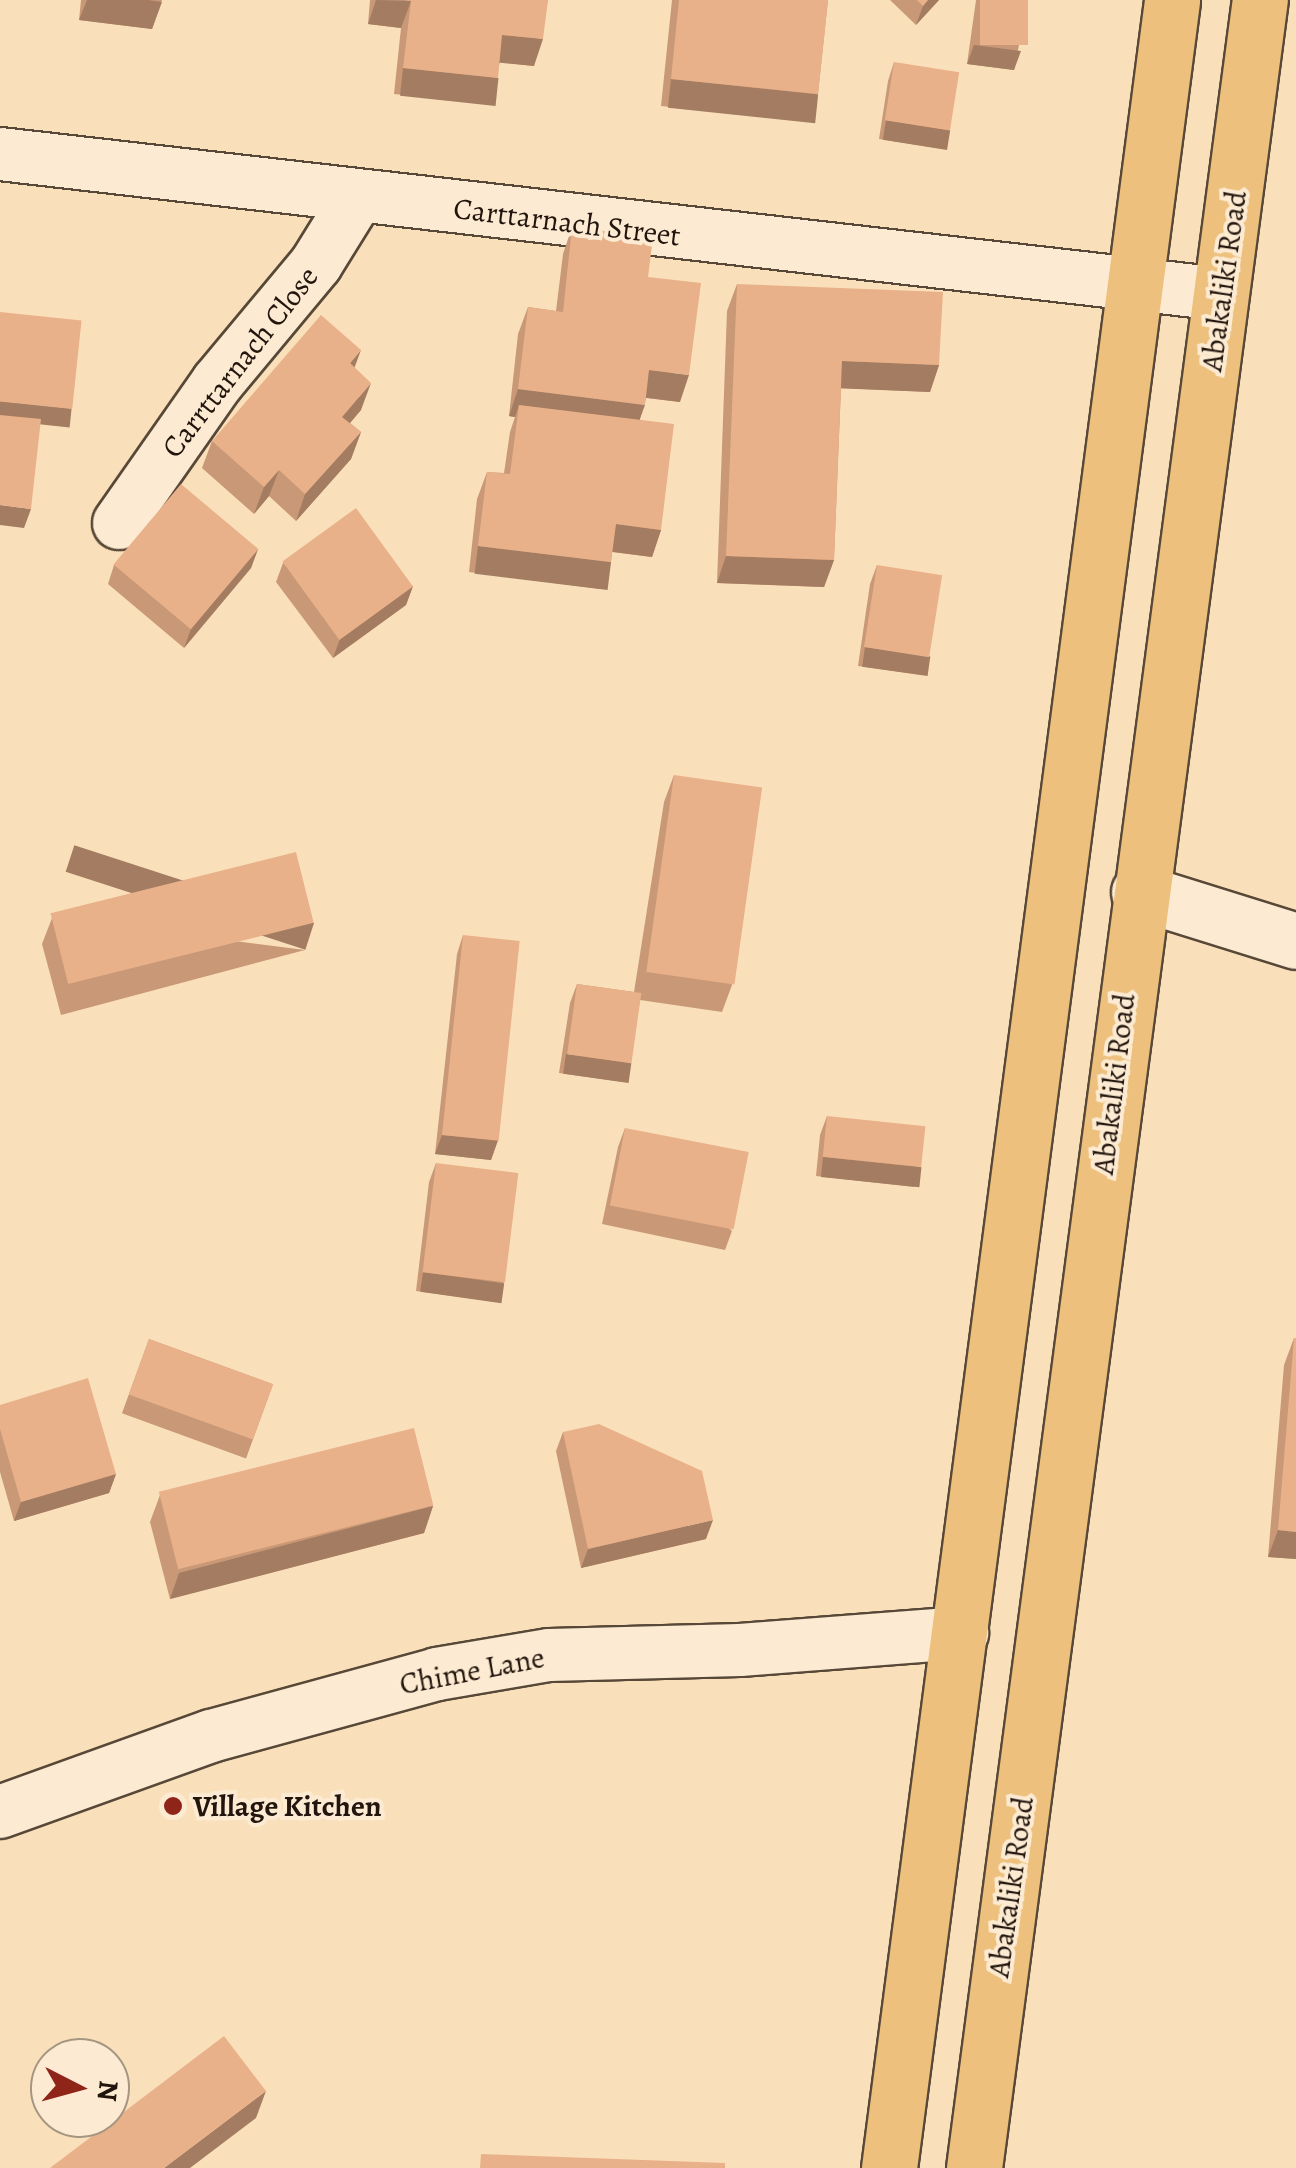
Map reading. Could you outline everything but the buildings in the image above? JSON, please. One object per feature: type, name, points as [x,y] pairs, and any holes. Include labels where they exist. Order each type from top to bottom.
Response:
[{"type":"main road","points":[[889,2168],[962,1633],[1172,0]]},
{"type":"main road","name":"Abakaliki Road","points":[[974,2168],[1139,892],[1260,0]]},
{"type":"street","name":"Carttarnach Street","points":[[0,154],[1221,294]]},
{"type":"street","name":"Carrttarnach Close","points":[[119,523],[217,383],[316,264],[358,198]]},
{"type":"street","points":[[1139,892],[1296,941]]},
{"type":"street","name":"Chime Lane","points":[[0,1812],[211,1736],[437,1674],[549,1655],[740,1650],[962,1633]]},
{"type":"place","name":"Village Kitchen","points":[[173,1806]]}]
